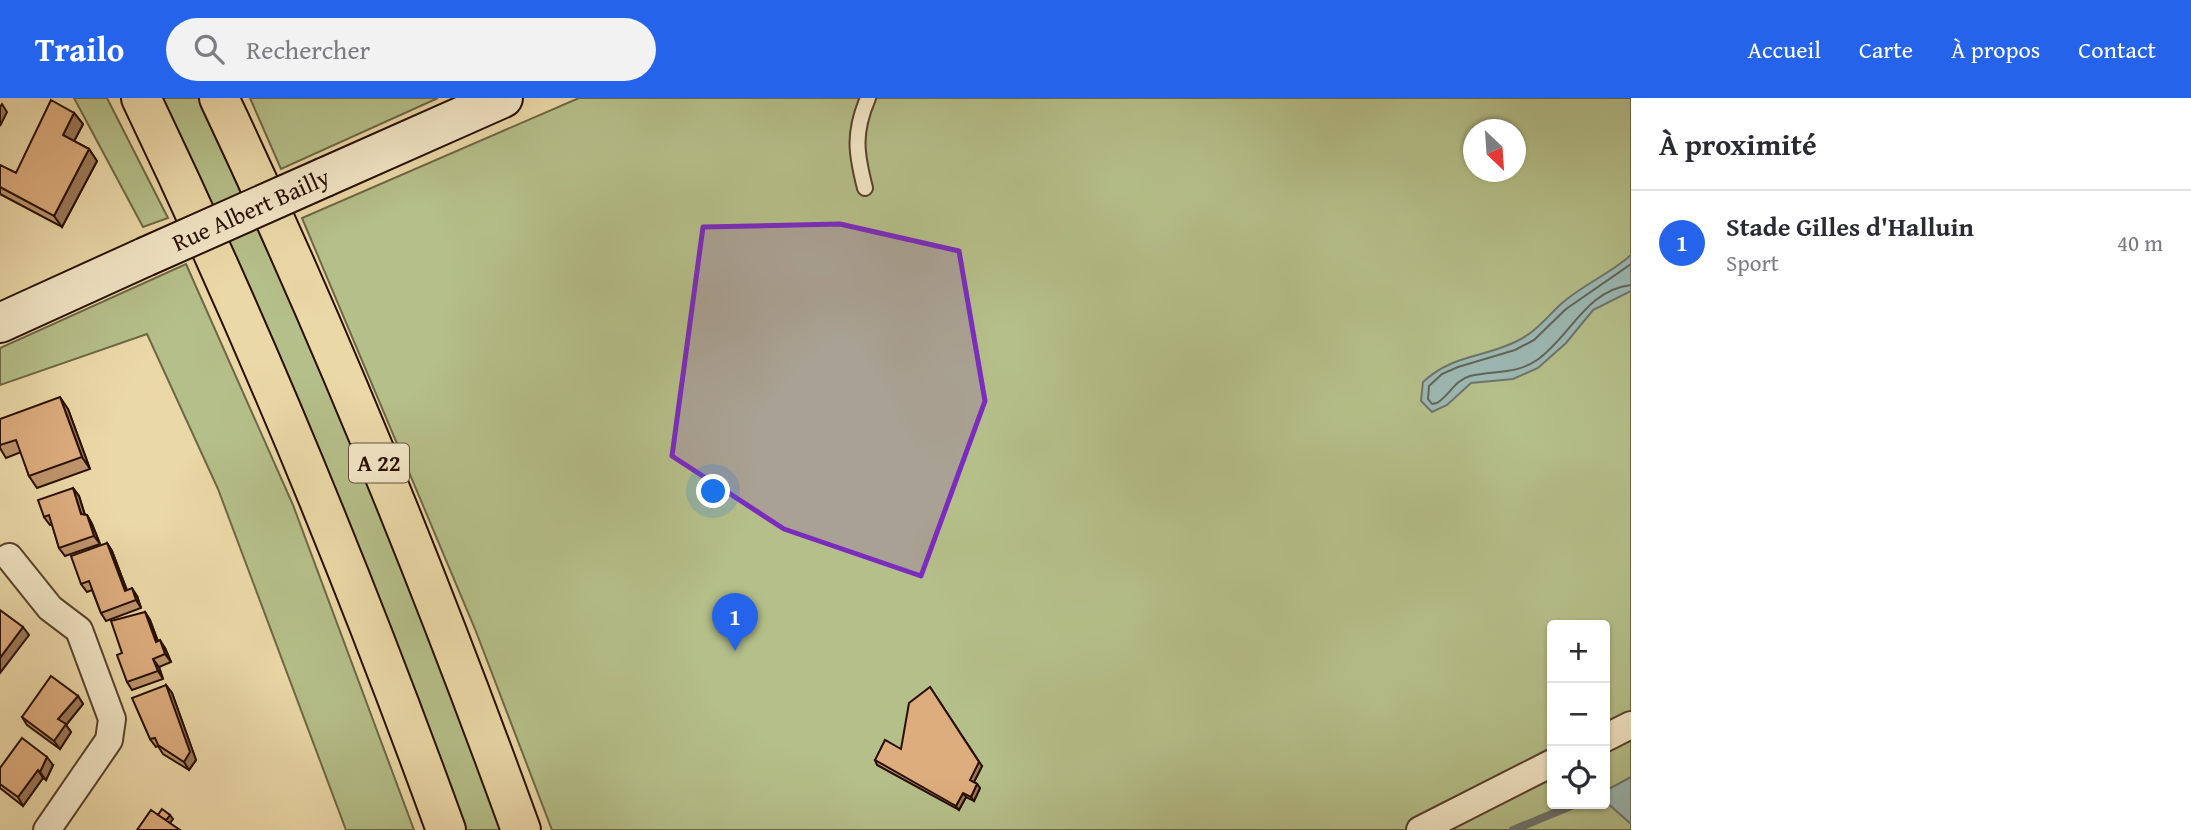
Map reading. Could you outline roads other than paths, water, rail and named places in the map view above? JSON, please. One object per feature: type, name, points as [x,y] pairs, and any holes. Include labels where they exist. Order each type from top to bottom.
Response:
[{"type":"highway","name":"A 22","points":[[141,98],[269,379],[399,701],[446,830]]},
{"type":"highway","name":"A 22","points":[[220,100],[371,443],[440,611],[521,830]]},
{"type":"main road","name":"Rue Albert Bailly","points":[[0,323],[503,98]]},
{"type":"street","points":[[9,556],[50,608],[79,630],[112,719],[109,740],[47,830]]},
{"type":"street","points":[[1610,736],[1631,725]]},
{"type":"street","points":[[1420,830],[1547,766]]},
{"type":"lane","points":[[865,188],[856,152],[860,116],[868,98]]},
{"type":"water","points":[[1631,255],[1631,291],[1593,310],[1566,343],[1538,368],[1513,379],[1471,383],[1447,405],[1432,412],[1421,401],[1423,382],[1434,373],[1522,338],[1569,297]]},
{"type":"water","points":[[1631,777],[1631,824],[1610,805],[1610,788]]},
{"type":"waterway","points":[[1513,830],[1564,809]]},
{"type":"place","name":"Stade Gilles d'Halluin","points":[[735,651]]}]
